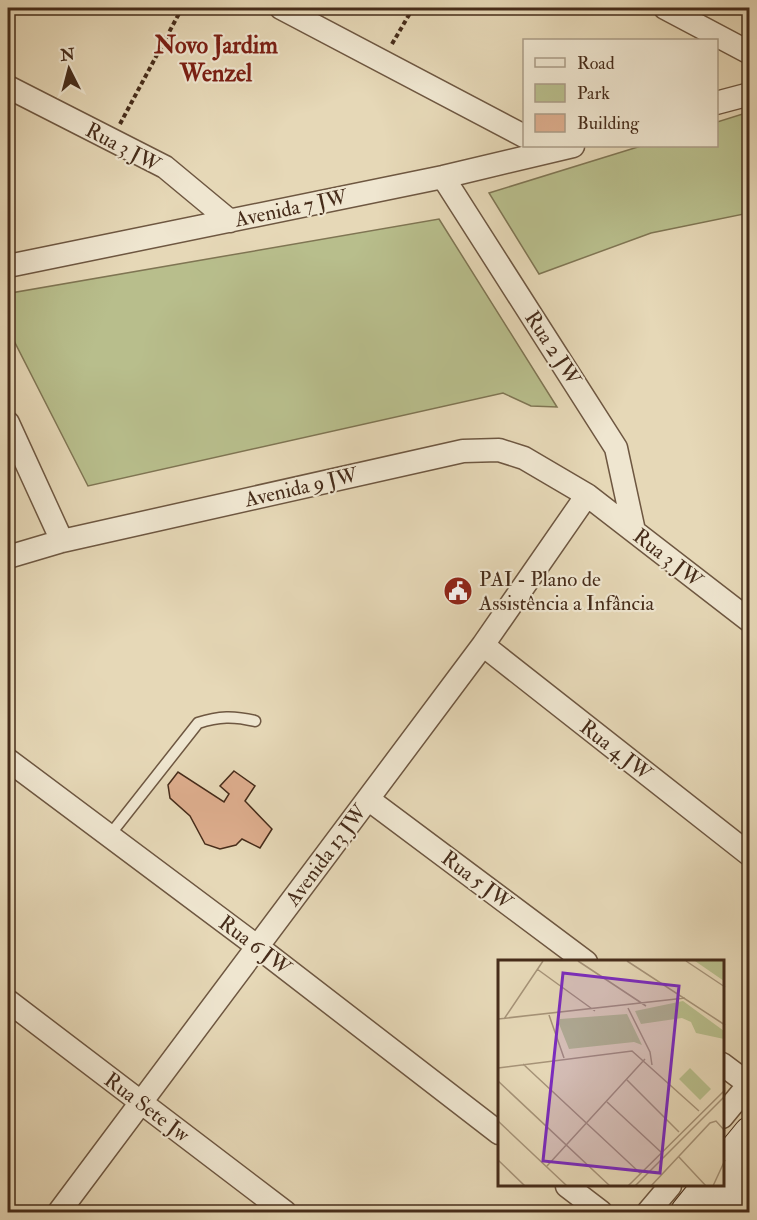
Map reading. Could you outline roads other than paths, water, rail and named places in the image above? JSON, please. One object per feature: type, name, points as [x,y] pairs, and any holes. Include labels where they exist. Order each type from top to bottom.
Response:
[{"type":"main road","points":[[724,1166],[750,1133]]},
{"type":"main road","points":[[721,1212],[750,1175]]},
{"type":"main road","points":[[687,1212],[706,1187]]},
{"type":"street","points":[[281,8],[523,135]]},
{"type":"street","points":[[665,8],[750,52]]},
{"type":"street","name":"Rua 3 JW","points":[[8,87],[165,167],[230,221]]},
{"type":"street","points":[[718,104],[750,94]]},
{"type":"street","name":"Avenida 7 JW","points":[[8,266],[443,177],[556,147]]},
{"type":"street","name":"Rua 2 JW","points":[[443,177],[616,448],[634,531]]},
{"type":"street","points":[[8,423],[62,541]]},
{"type":"street","name":"Avenida 9 JW","points":[[8,557],[62,541],[463,451],[500,450],[524,458],[587,495]]},
{"type":"street","name":"Rua 3 JW","points":[[587,495],[750,621]]},
{"type":"street","name":"Avenida 13 JW","points":[[59,1212],[483,645],[587,495]]},
{"type":"street","name":"Rua 4 JW","points":[[483,645],[750,855]]},
{"type":"street","name":"Rua 6 JW","points":[[8,760],[258,946],[498,1132]]},
{"type":"street","name":"Rua 5 JW","points":[[368,799],[583,960]]},
{"type":"street","name":"Rua Sete Jw","points":[[8,1001],[285,1212]]},
{"type":"street","points":[[724,1065],[749,1084],[724,1117]]},
{"type":"street","points":[[570,1187],[602,1212]]},
{"type":"street","points":[[648,1212],[667,1187]]},
{"type":"lane","points":[[109,836],[198,723],[215,717],[236,716],[255,721]]},
{"type":"place","name":"PAI - Plano de Assistência a Infância","points":[[458,591]]},
{"type":"district","name":"Novo Jardim Wenzel","points":[[216,59]]}]
